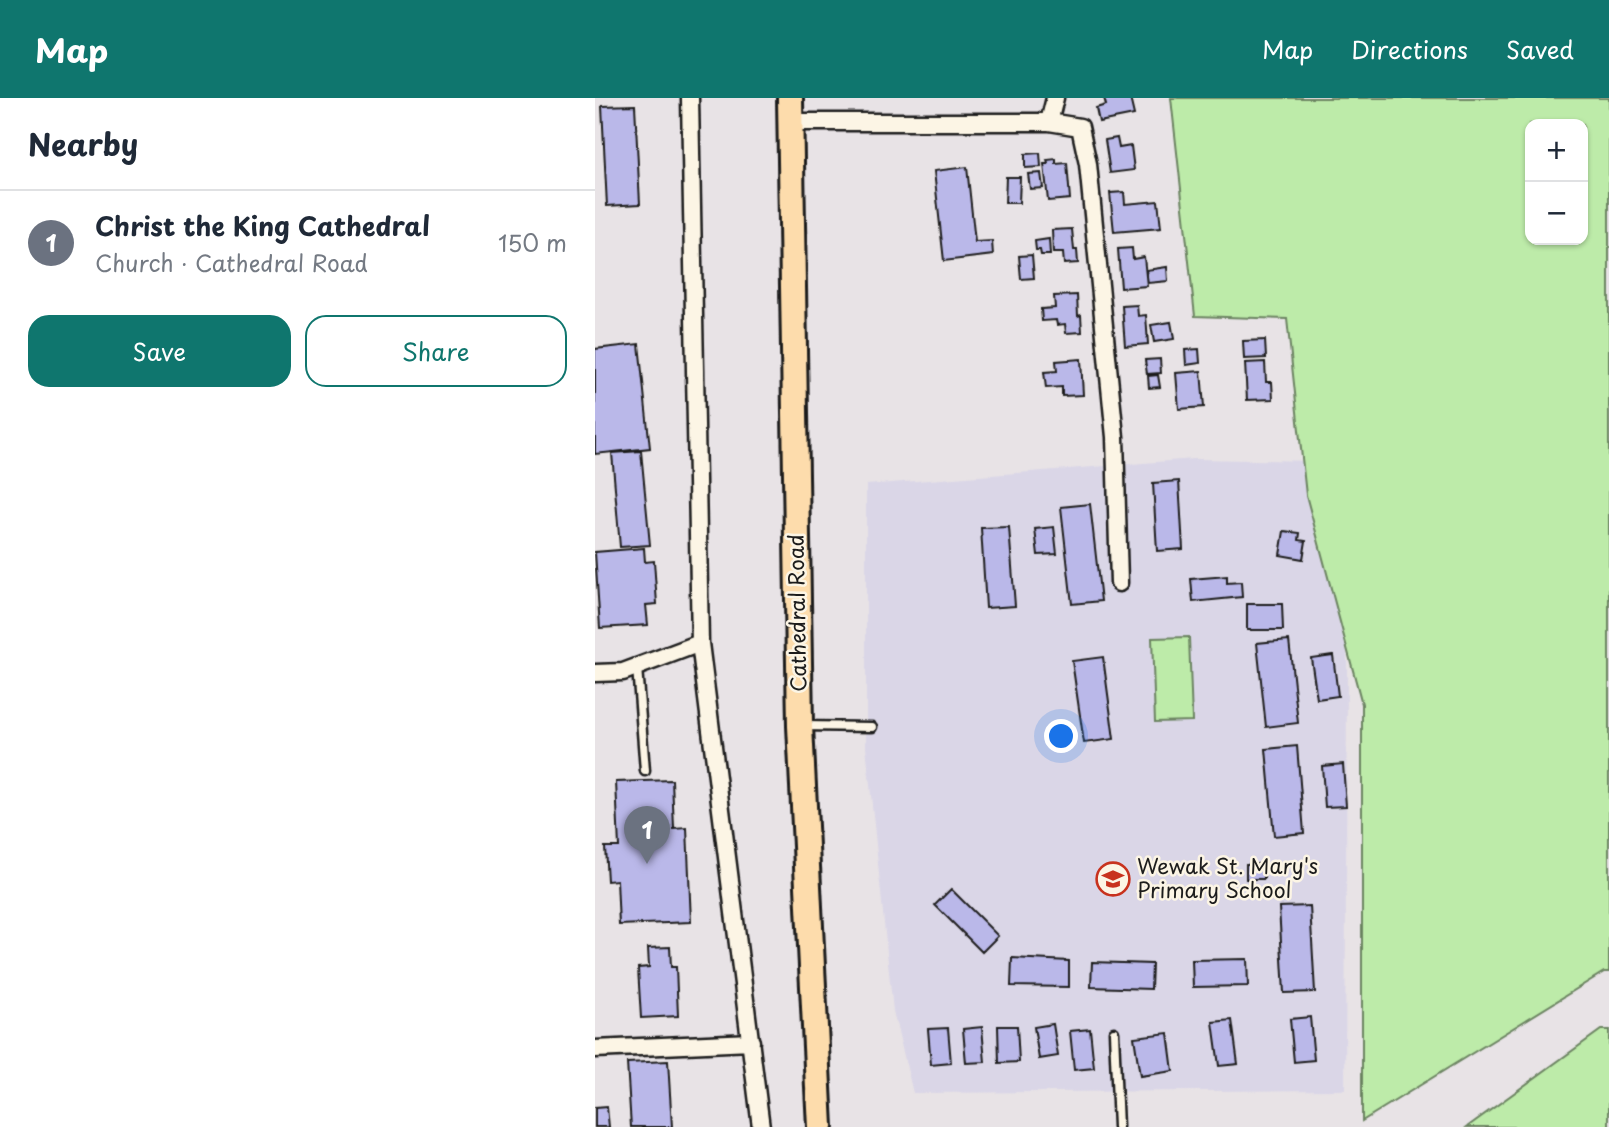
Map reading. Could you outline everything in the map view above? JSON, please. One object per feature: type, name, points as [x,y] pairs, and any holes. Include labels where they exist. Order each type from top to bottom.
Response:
[{"type":"main road","name":"Cathedral Road","points":[[791,110],[800,726],[820,1127]]},
{"type":"street","points":[[690,98],[700,643],[761,1127]]},
{"type":"street","points":[[1049,122],[1055,98]]},
{"type":"street","points":[[791,110],[1049,122],[1080,127],[1088,164],[1115,437],[1119,583]]},
{"type":"street","points":[[595,673],[623,672],[700,643]]},
{"type":"street","points":[[595,1049],[751,1042]]},
{"type":"lane","points":[[637,667],[645,771]]},
{"type":"lane","points":[[800,726],[872,727]]},
{"type":"lane","points":[[1114,1032],[1118,1127]]},
{"type":"shaded area","name":"Wewak St. Mary's Primary School","points":[[1194,459],[1316,461],[1348,465],[1345,1090],[913,1093],[893,1011],[866,746],[866,485]]},
{"type":"green space","points":[[1171,98],[1609,98],[1609,972],[1604,972],[1362,1121],[1362,704],[1306,495],[1287,319],[1195,316]]},
{"type":"green space","points":[[1189,637],[1192,721],[1155,722],[1152,638]]},
{"type":"green space","points":[[1601,1030],[1609,1030],[1609,1127],[1467,1127]]},
{"type":"building","points":[[1104,98],[1130,98],[1134,115],[1099,122],[1096,108],[1106,105]]},
{"type":"building","points":[[635,105],[640,204],[607,206],[602,106]]},
{"type":"building","points":[[1117,138],[1119,148],[1131,146],[1134,170],[1110,173],[1105,140]]},
{"type":"building","points":[[1040,153],[1041,167],[1025,168],[1025,154]]},
{"type":"building","points":[[1056,159],[1056,164],[1067,163],[1070,199],[1048,201],[1044,164],[1048,164],[1047,160]]},
{"type":"building","points":[[967,167],[975,242],[992,241],[993,255],[944,261],[934,171]]},
{"type":"building","points":[[1041,173],[1043,188],[1030,189],[1028,174]]},
{"type":"building","points":[[1006,177],[1020,177],[1019,203],[1005,203]]},
{"type":"building","points":[[1124,192],[1125,204],[1158,201],[1161,228],[1114,232],[1110,193]]},
{"type":"building","points":[[1072,229],[1078,263],[1064,264],[1063,253],[1053,253],[1052,230]]},
{"type":"building","points":[[1049,239],[1050,255],[1041,255],[1040,250],[1036,250],[1035,241]]},
{"type":"building","points":[[1132,248],[1133,259],[1144,257],[1147,286],[1121,288],[1118,249]]},
{"type":"building","points":[[1032,255],[1034,278],[1021,279],[1019,256]]},
{"type":"building","points":[[1167,267],[1168,281],[1148,283],[1146,270]]},
{"type":"building","points":[[1077,295],[1082,332],[1066,333],[1065,324],[1057,325],[1056,320],[1042,321],[1041,309],[1055,308],[1054,296]]},
{"type":"building","points":[[1137,305],[1138,316],[1146,315],[1148,344],[1125,346],[1122,306]]},
{"type":"building","points":[[1171,322],[1174,339],[1154,342],[1151,325]]},
{"type":"building","points":[[1265,340],[1266,358],[1244,359],[1243,341]]},
{"type":"building","points":[[639,344],[650,448],[595,454],[595,349]]},
{"type":"building","points":[[1199,349],[1200,363],[1186,365],[1185,350]]},
{"type":"building","points":[[1081,359],[1083,395],[1062,396],[1062,387],[1046,388],[1044,372],[1057,371],[1056,361]]},
{"type":"building","points":[[1160,359],[1161,373],[1147,374],[1145,360]]},
{"type":"building","points":[[1265,362],[1266,382],[1272,382],[1273,399],[1247,400],[1245,363]]},
{"type":"building","points":[[1201,371],[1204,407],[1179,409],[1176,373]]},
{"type":"building","points":[[1158,375],[1160,387],[1149,388],[1148,376]]},
{"type":"building","points":[[641,451],[650,545],[620,547],[612,453]]},
{"type":"building","points":[[1179,481],[1183,549],[1157,551],[1153,483]]},
{"type":"building","points":[[1090,504],[1101,601],[1072,604],[1061,507]]},
{"type":"building","points":[[1009,527],[1015,606],[986,608],[981,528]]},
{"type":"building","points":[[1054,527],[1057,554],[1038,555],[1035,529]]},
{"type":"building","points":[[1284,531],[1300,533],[1299,540],[1306,541],[1303,559],[1280,555]]},
{"type":"building","points":[[644,548],[645,562],[654,561],[657,604],[646,605],[648,625],[600,628],[595,552]]},
{"type":"building","points":[[1227,576],[1227,583],[1241,582],[1242,597],[1193,602],[1191,579]]},
{"type":"building","points":[[1247,604],[1282,604],[1283,630],[1247,630]]},
{"type":"building","points":[[1289,640],[1298,723],[1266,727],[1257,643]]},
{"type":"building","points":[[1333,655],[1338,696],[1317,699],[1311,658]]},
{"type":"building","points":[[1103,657],[1114,739],[1084,743],[1072,661]]},
{"type":"building","points":[[1297,746],[1304,833],[1274,836],[1266,749]]},
{"type":"building","points":[[1343,764],[1346,806],[1325,807],[1322,766]]},
{"type":"building","points":[[672,780],[674,829],[687,828],[691,922],[619,925],[617,880],[607,881],[605,847],[619,847],[616,782]]},
{"type":"building","points":[[1246,864],[1264,864],[1264,879],[1246,879]]},
{"type":"building","points":[[951,889],[998,936],[982,952],[935,905]]},
{"type":"building","points":[[1310,906],[1315,992],[1284,993],[1279,907]]},
{"type":"building","points":[[670,947],[671,967],[676,967],[678,1016],[641,1018],[638,968],[649,967],[648,948]]},
{"type":"building","points":[[1012,958],[1069,961],[1069,987],[1011,986]]},
{"type":"building","points":[[1247,959],[1248,986],[1193,987],[1192,960]]},
{"type":"building","points":[[1092,962],[1152,964],[1151,989],[1091,987]]},
{"type":"building","points":[[1310,1017],[1314,1060],[1294,1062],[1290,1019]]},
{"type":"building","points":[[1232,1020],[1238,1064],[1219,1066],[1213,1022]]},
{"type":"building","points":[[1053,1024],[1058,1056],[1039,1059],[1034,1027]]},
{"type":"building","points":[[998,1026],[1017,1026],[1019,1062],[999,1063]]},
{"type":"building","points":[[982,1027],[985,1062],[966,1063],[963,1029]]},
{"type":"building","points":[[948,1028],[951,1063],[931,1065],[928,1029]]},
{"type":"building","points":[[1090,1029],[1094,1068],[1074,1070],[1070,1031]]},
{"type":"building","points":[[1168,1033],[1173,1071],[1140,1076],[1134,1037]]},
{"type":"building","points":[[668,1061],[672,1127],[631,1127],[627,1063]]},
{"type":"building","points":[[607,1107],[609,1127],[595,1127],[595,1108]]},
{"type":"place","name":"Christ the King Cathedral","points":[[647,864]]},
{"type":"place","name":"Wewak St. Mary's Primary School","points":[[1113,879]]}]
